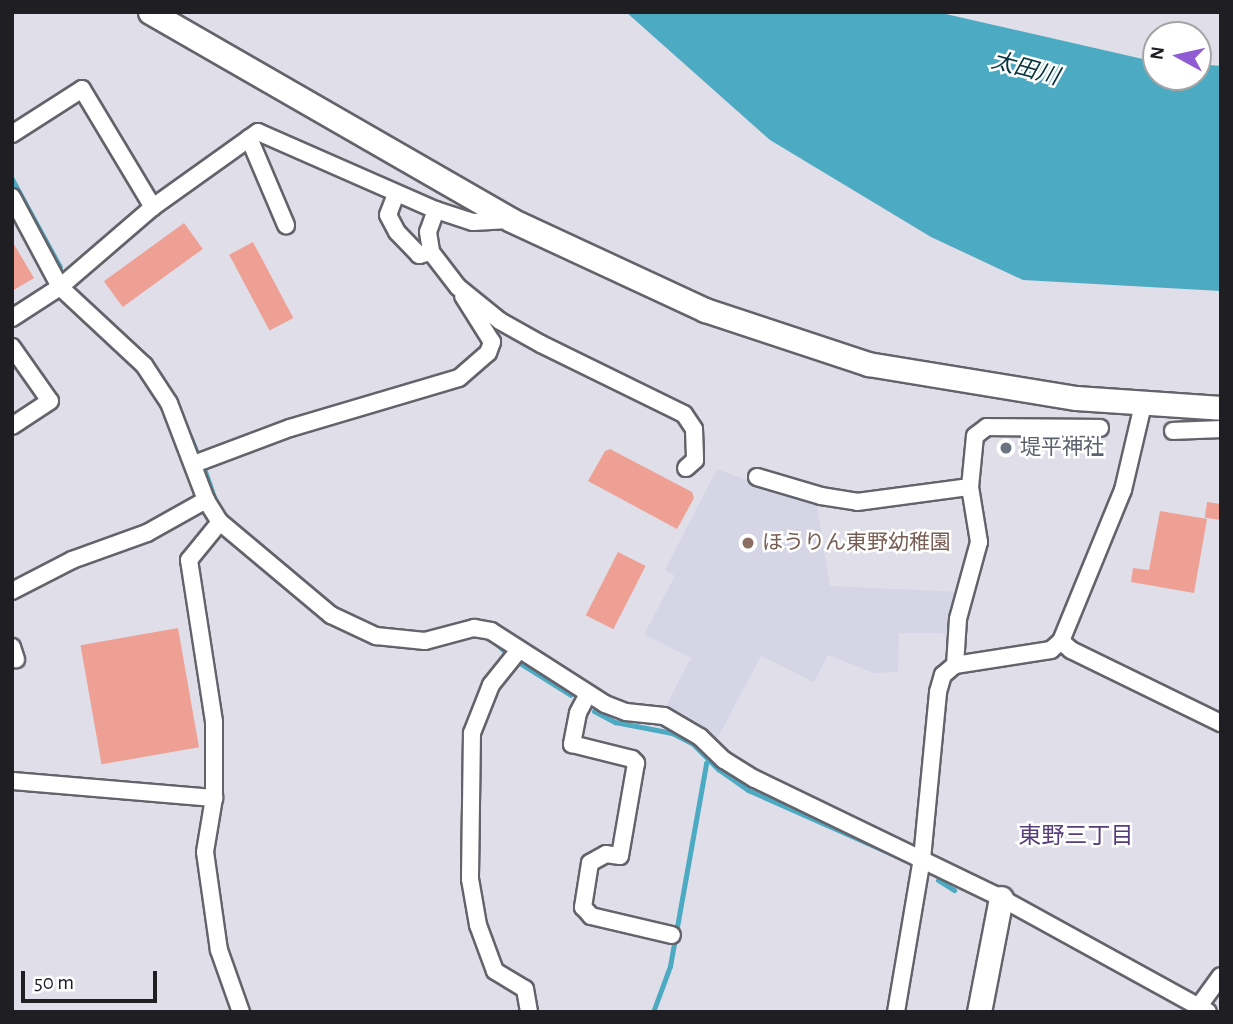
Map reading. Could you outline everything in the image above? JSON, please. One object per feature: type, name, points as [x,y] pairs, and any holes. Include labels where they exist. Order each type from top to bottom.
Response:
[{"type":"street","points":[[150,12],[512,220],[705,310],[869,364],[1076,398],[1143,405],[1221,408]]},
{"type":"street","points":[[12,134],[82,89],[153,207]]},
{"type":"street","points":[[12,318],[60,287],[153,207],[258,132],[436,210],[473,222],[512,220]]},
{"type":"street","points":[[249,138],[286,225]]},
{"type":"street","points":[[396,194],[388,215],[397,232],[419,255],[431,252]]},
{"type":"street","points":[[12,197],[60,287],[144,365],[169,403],[206,500],[220,522],[331,614],[376,636],[425,641],[474,628],[491,631],[588,694],[626,712],[664,716],[700,737],[724,760],[755,779],[1001,898],[1204,1009],[1221,976]]},
{"type":"street","points":[[194,464],[289,428],[459,378],[488,353],[492,342],[458,287],[431,252],[428,232],[436,210]]},
{"type":"street","points":[[458,287],[500,321],[684,414],[694,429],[695,460],[686,468]]},
{"type":"street","points":[[12,347],[50,401],[12,426]]},
{"type":"street","points":[[895,1012],[922,859],[938,692],[943,675],[955,664],[1051,650],[1061,641],[1123,490],[1143,405]]},
{"type":"street","points":[[1033,419],[1059,425],[1100,428]]},
{"type":"street","points":[[955,664],[958,619],[979,542],[970,487],[975,436],[986,427],[1040,430],[1059,425]]},
{"type":"street","points":[[1173,431],[1221,429]]},
{"type":"street","points":[[757,477],[821,496],[857,502],[970,487]]},
{"type":"street","points":[[12,591],[72,560],[147,533],[206,500]]},
{"type":"street","points":[[220,522],[189,561],[214,722],[214,798],[205,852],[219,950],[241,1012]]},
{"type":"street","points":[[1061,641],[1070,650],[1221,723]]},
{"type":"street","points":[[519,650],[491,685],[472,733],[470,878],[478,925],[495,971],[526,989],[529,1012]]},
{"type":"street","points":[[588,694],[578,713],[572,744],[632,759],[636,763],[620,856],[606,854],[590,863],[583,907],[591,916],[672,935]]},
{"type":"street","points":[[12,781],[214,798]]},
{"type":"street","points":[[979,1012],[1001,898]]},
{"type":"shaded area","points":[[717,469],[817,506],[830,586],[961,592],[952,643],[942,633],[899,633],[898,672],[874,673],[828,655],[814,682],[761,656],[717,739],[707,728],[683,714],[665,708],[691,658],[644,634],[675,576],[665,570]]},
{"type":"water","name":"太田川","points":[[626,12],[937,12],[1142,59],[1142,91],[1212,91],[1212,65],[1221,66],[1221,291],[1023,280],[931,237],[770,140]]},
{"type":"building","points":[[184,223],[203,249],[123,307],[104,281]]},
{"type":"building","points":[[12,241],[34,278],[12,291]]},
{"type":"building","points":[[253,242],[293,318],[270,331],[229,255]]},
{"type":"building","points":[[610,449],[692,492],[694,498],[677,529],[588,481],[605,451]]},
{"type":"building","points":[[1207,502],[1221,504],[1219,520],[1205,518]]},
{"type":"building","points":[[1160,511],[1207,519],[1194,593],[1131,582],[1133,568],[1149,570]]},
{"type":"building","points":[[618,552],[646,566],[613,629],[586,615]]},
{"type":"building","points":[[178,628],[199,747],[102,764],[81,645]]},
{"type":"waterway","points":[[12,179],[60,267]]},
{"type":"waterway","points":[[190,436],[197,453]]},
{"type":"waterway","points":[[205,471],[218,508]]},
{"type":"waterway","points":[[261,547],[294,574]]},
{"type":"waterway","points":[[492,640],[508,654]]},
{"type":"waterway","points":[[518,662],[571,695]]},
{"type":"waterway","points":[[594,711],[615,722],[672,733],[692,743],[718,769],[748,790],[899,857]]},
{"type":"waterway","points":[[653,1012],[670,966],[706,763],[709,760]]},
{"type":"waterway","points":[[938,880],[954,890]]},
{"type":"place","name":"堤平神社","points":[[1006,448]]},
{"type":"place","name":"ほうりん東野幼稚園","points":[[748,543]]},
{"type":"district","name":"東野三丁目","points":[[1076,837]]}]
